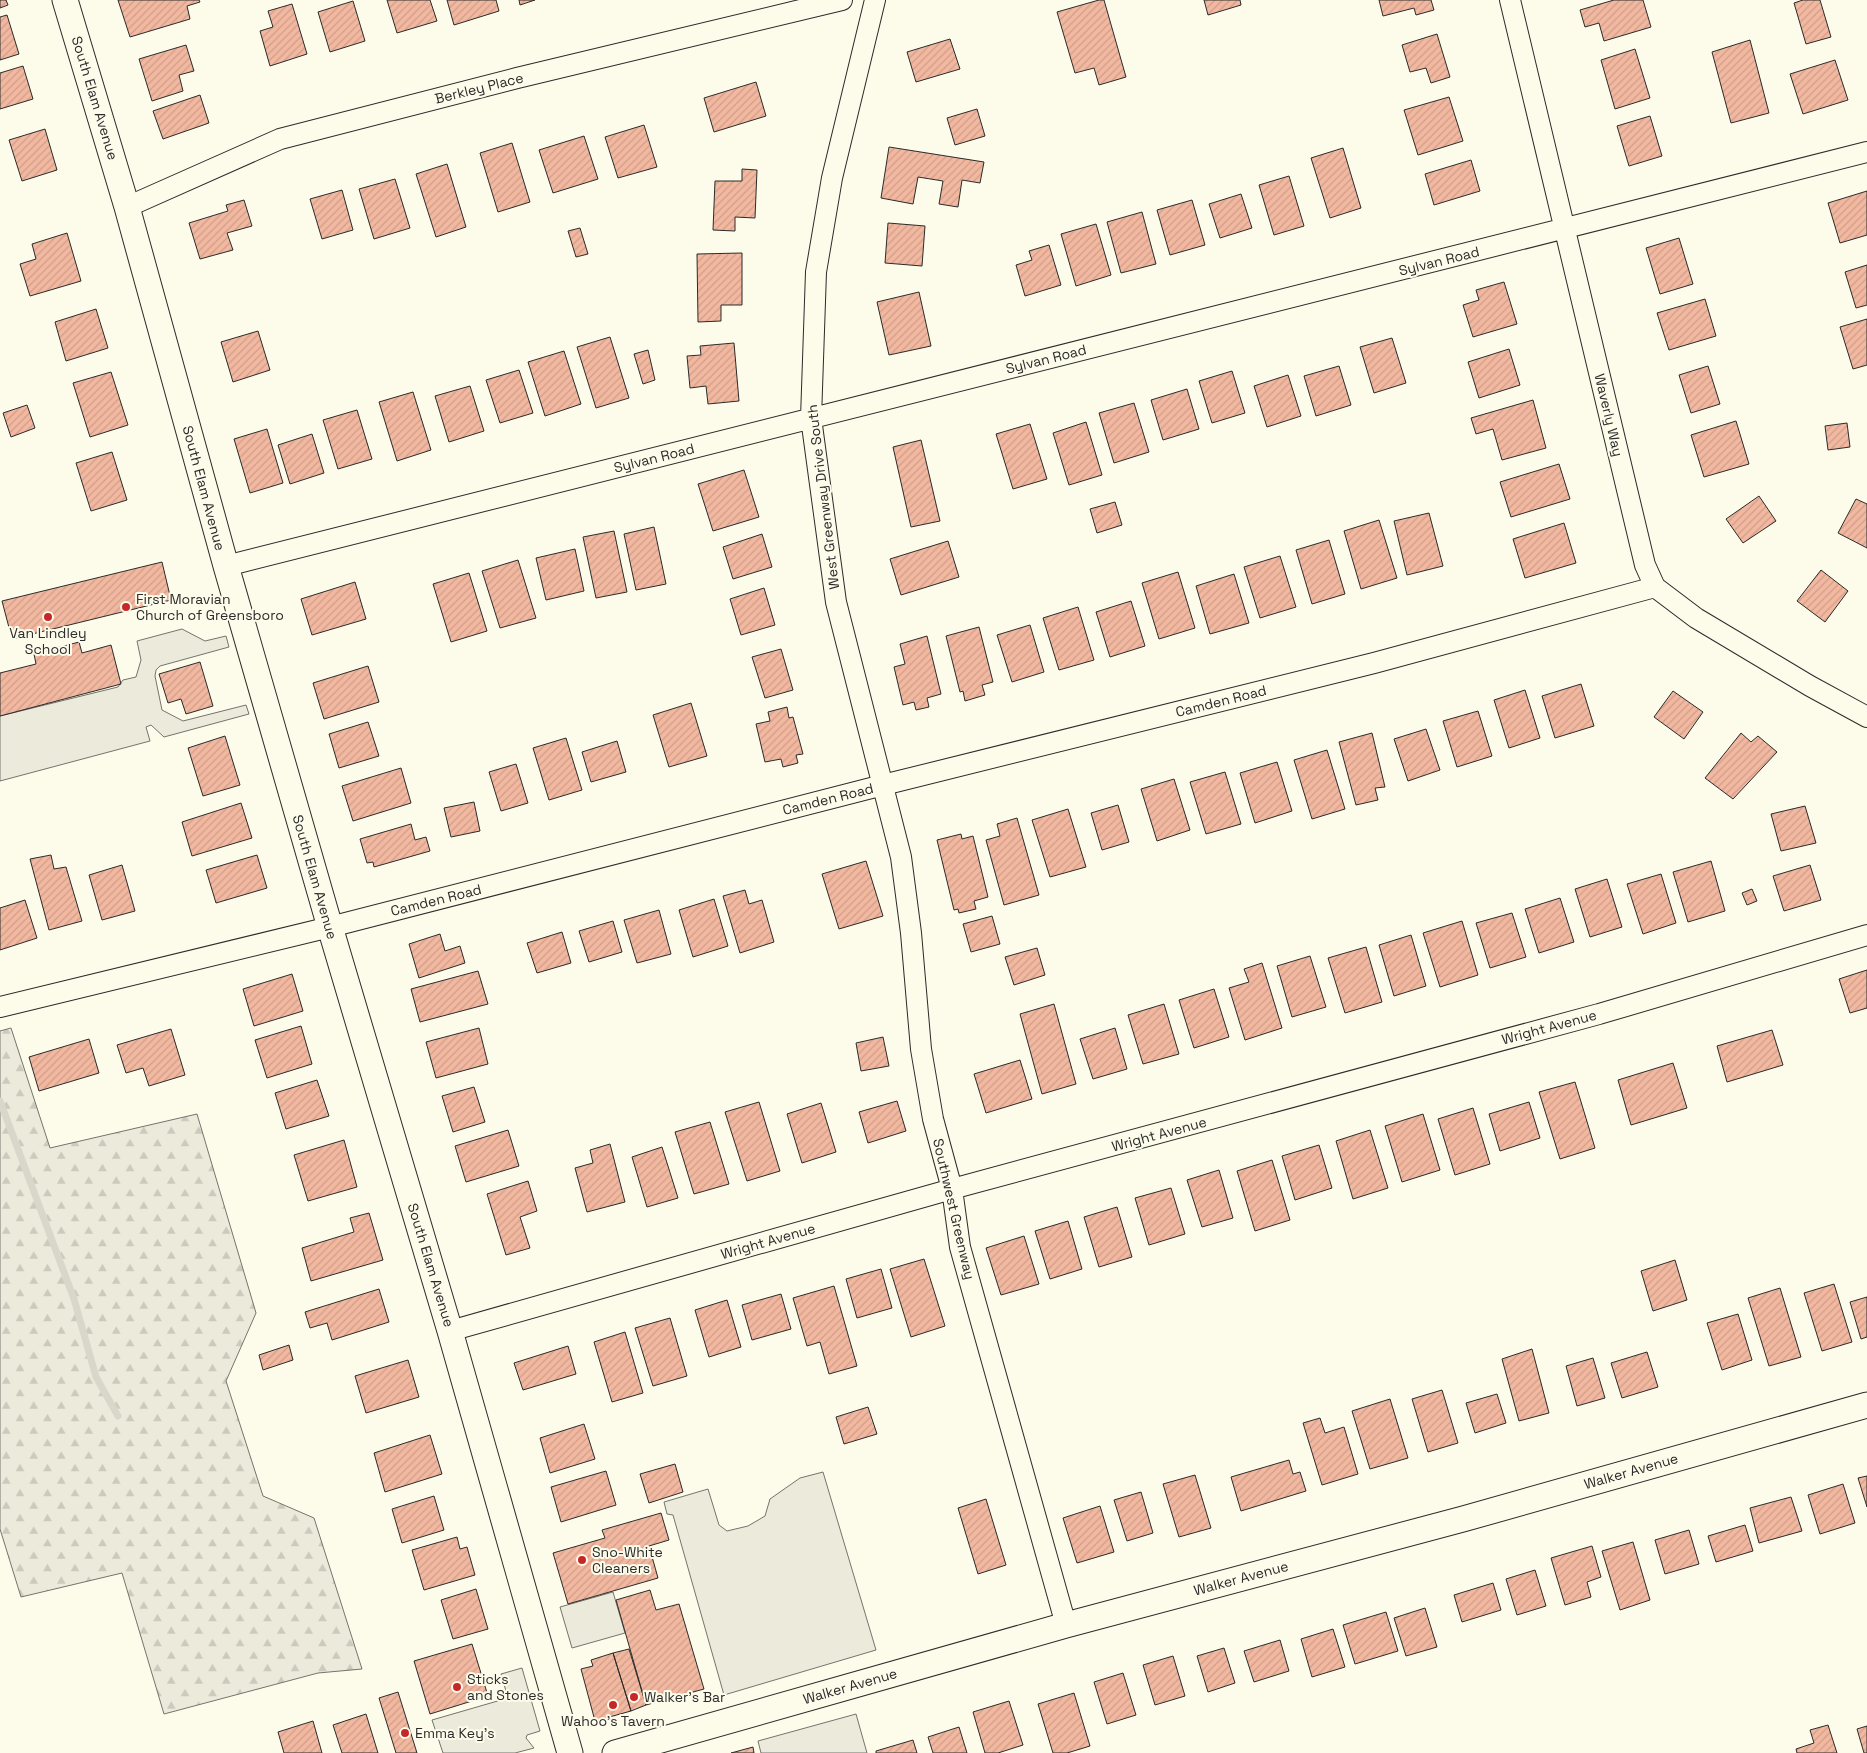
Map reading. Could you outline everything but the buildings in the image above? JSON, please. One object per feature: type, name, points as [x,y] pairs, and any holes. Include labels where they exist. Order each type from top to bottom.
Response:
[{"type":"street","name":"South Elam Avenue","points":[[66,0],[127,207],[226,566],[330,927],[450,1331],[570,1753]]},
{"type":"street","name":"Berkley Place","points":[[127,207],[280,139],[517,78],[842,0]]},
{"type":"street","name":"West Greenway Drive South","points":[[875,0],[832,178],[816,272],[811,418],[836,602],[883,785]]},
{"type":"street","name":"Waverly Way","points":[[1510,0],[1645,565],[1655,587],[1696,618],[1810,686],[1867,717]]},
{"type":"street","name":"Sylvan Road","points":[[226,566],[1867,152]]},
{"type":"street","name":"Camden Road","points":[[0,1007],[302,932],[330,927],[883,785],[1374,663],[1655,587]]},
{"type":"street","name":"Southwest Greenway","points":[[883,785],[902,857],[921,1049],[933,1119],[952,1189],[960,1247],[1066,1625]]},
{"type":"street","name":"Wright Avenue","points":[[450,1331],[952,1189],[1599,1014],[1867,935]]},
{"type":"street","name":"Walker Avenue","points":[[615,1753],[1066,1625],[1463,1519],[1867,1405]]},
{"type":"green space","points":[[11,1028],[50,1148],[197,1114],[256,1313],[226,1381],[263,1496],[314,1518],[362,1669],[318,1673],[164,1714],[122,1573],[21,1597],[0,1529],[0,1031]]},
{"type":"shaded area","points":[[182,629],[205,641],[226,636],[229,647],[160,666],[156,670],[155,676],[162,710],[183,721],[246,705],[249,714],[164,737],[151,725],[146,727],[150,741],[0,781],[0,716],[118,687],[123,680],[136,677],[141,660],[137,641]]},
{"type":"shaded area","points":[[823,1472],[876,1650],[724,1695],[673,1515],[667,1514],[664,1502],[708,1489],[719,1525],[727,1531],[748,1526],[765,1516],[770,1499],[800,1478]]},
{"type":"shaded area","points":[[613,1592],[625,1633],[572,1648],[560,1607]]},
{"type":"shaded area","points":[[522,1668],[540,1731],[527,1735],[526,1738],[534,1748],[515,1753],[443,1753],[432,1720],[508,1698],[501,1674]]},
{"type":"shaded area","points":[[856,1714],[867,1753],[761,1753],[758,1741]]},
{"type":"waterway","points":[[0,1101],[74,1299],[96,1377],[118,1416]]},
{"type":"place","name":"First Moravian Church of Greensboro","points":[[126,607]]},
{"type":"place","name":"Van Lindley School","points":[[48,617]]},
{"type":"place","name":"Sno-White Cleaners","points":[[582,1560]]},
{"type":"place","name":"Sticks and Stones","points":[[457,1687]]},
{"type":"place","name":"Walker's Bar","points":[[634,1697]]},
{"type":"place","name":"Wahoo's Tavern","points":[[613,1705]]},
{"type":"place","name":"Emma Key's","points":[[405,1733]]}]
